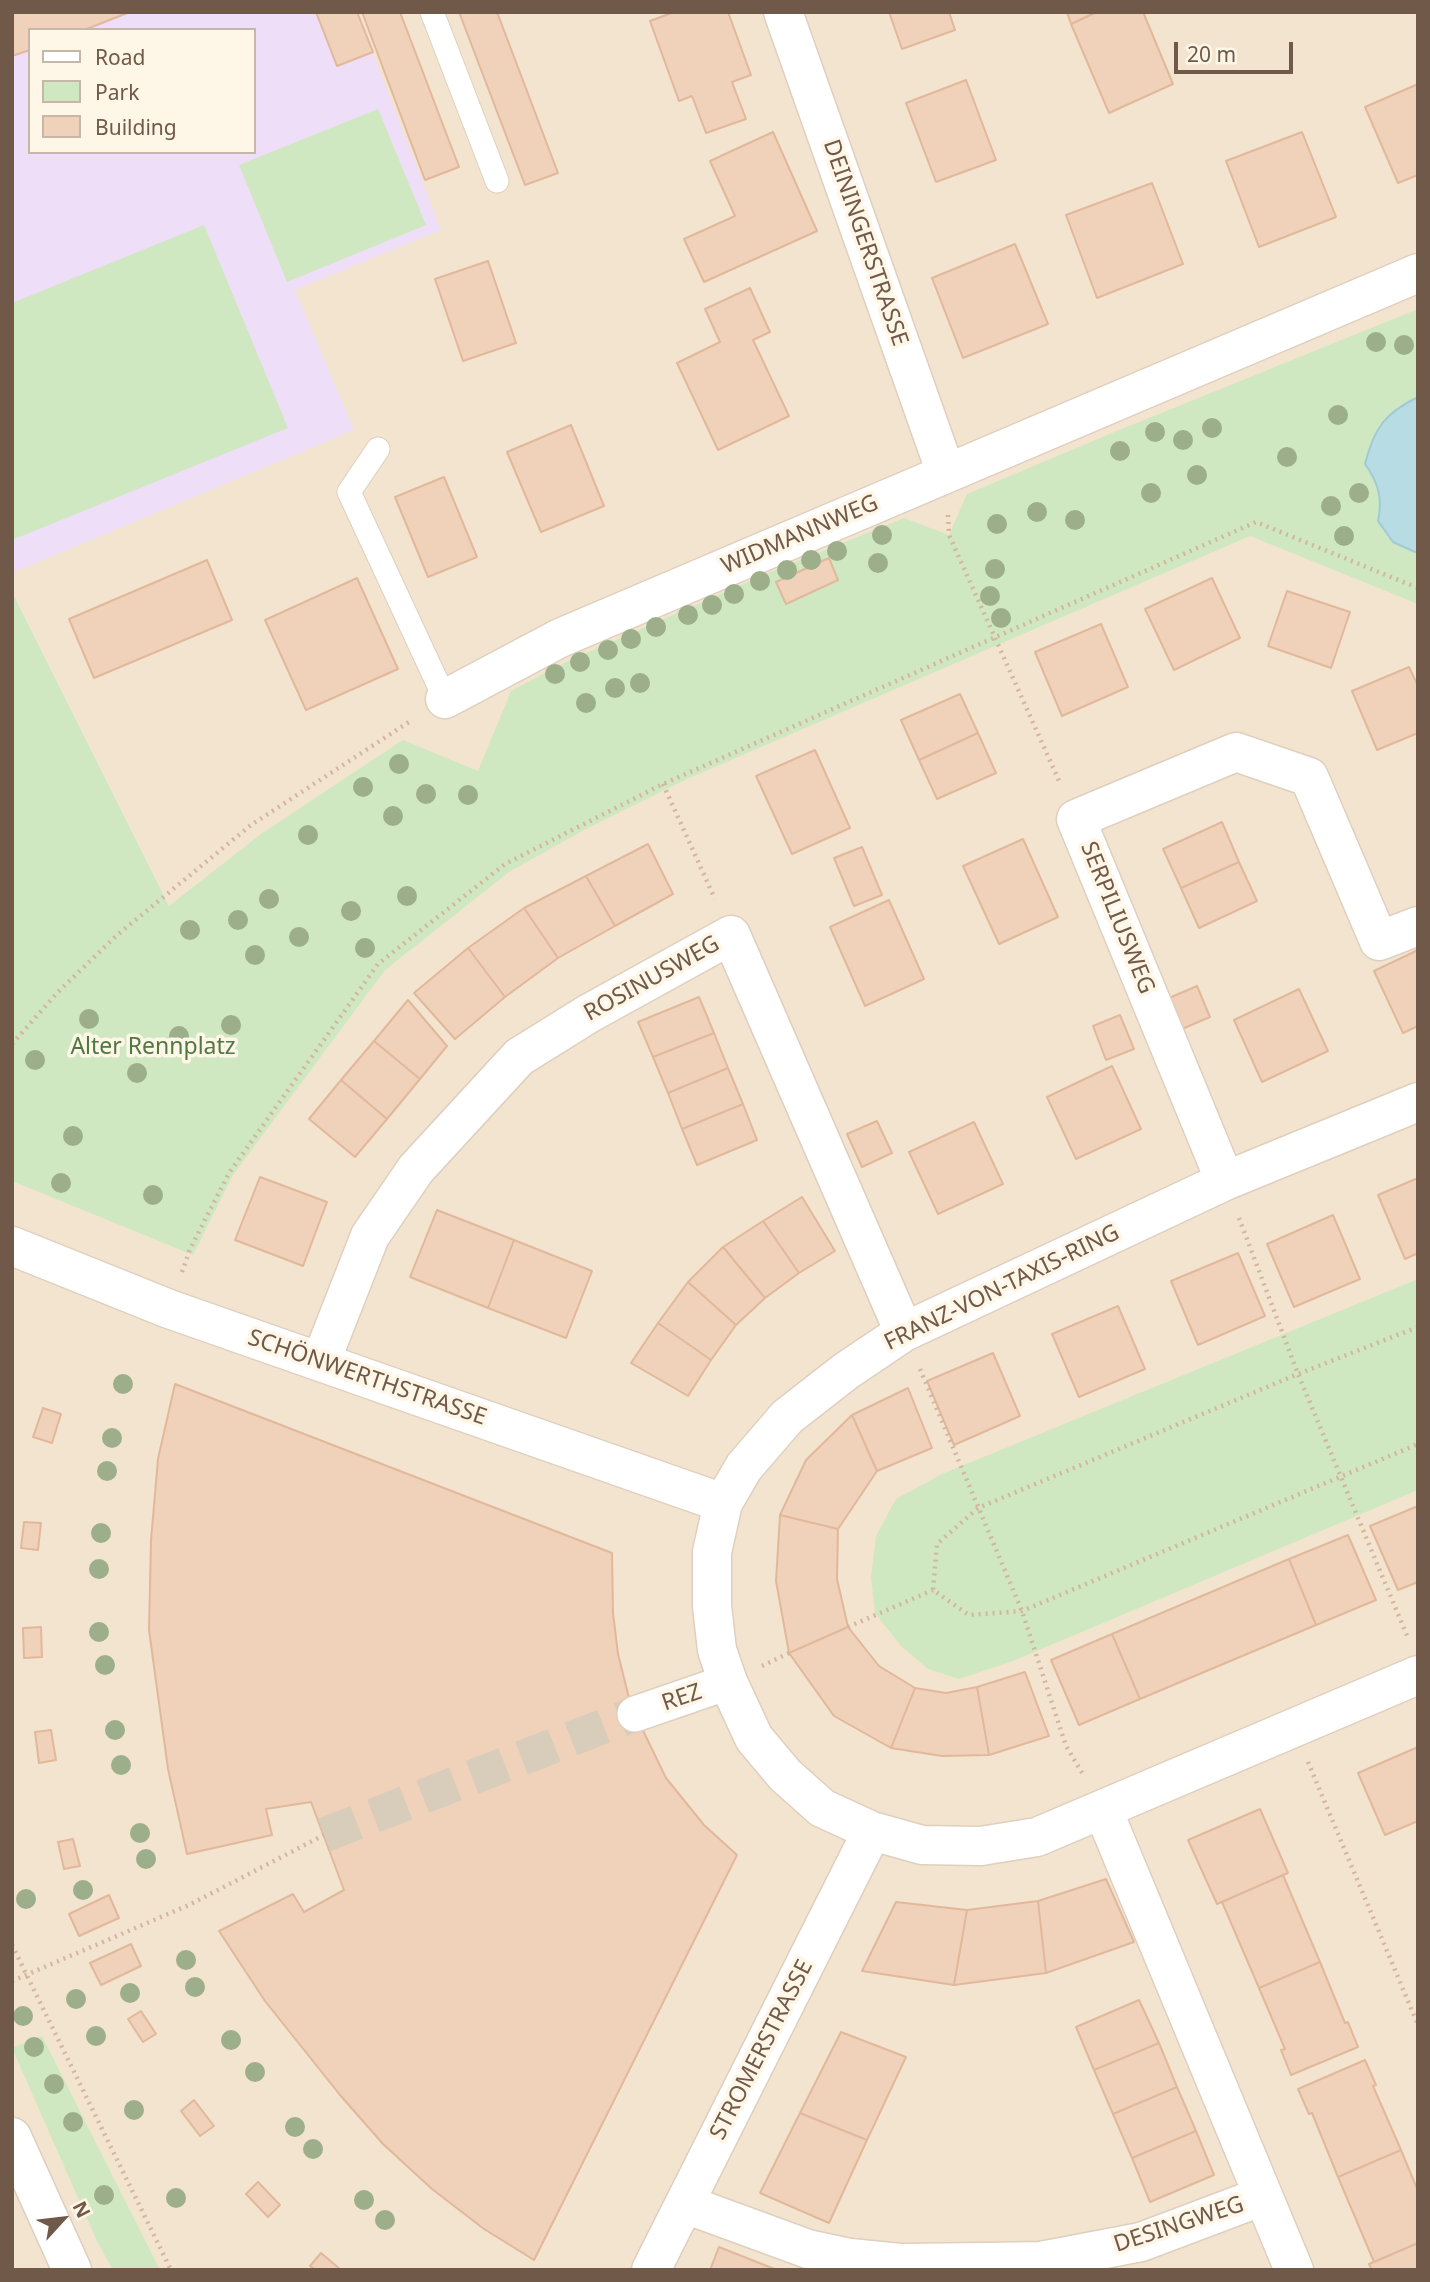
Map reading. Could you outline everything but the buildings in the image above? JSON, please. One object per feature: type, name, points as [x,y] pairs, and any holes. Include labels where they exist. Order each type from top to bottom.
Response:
[{"type":"street","name":"DEININGERSTRASSE","points":[[783,12],[946,473]]},
{"type":"street","name":"WIDMANNWEG","points":[[444,699],[560,638],[1418,273]]},
{"type":"street","name":"SERPILIUSWEG","points":[[1225,1181],[1076,819],[1236,752],[1309,777],[1379,941],[1418,926]]},
{"type":"street","name":"ROSINUSWEG","points":[[321,1362],[370,1236],[416,1169],[519,1057],[588,1014],[731,935],[904,1332]]},
{"type":"street","name":"FRANZ-VON-TAXIS-RING","points":[[1415,1662],[1294,1729],[1037,1838],[981,1846],[922,1844],[872,1830],[822,1808],[785,1775],[754,1738],[728,1682],[717,1650],[712,1606],[712,1552],[723,1503],[744,1467],[787,1417],[846,1371],[904,1332],[1225,1181],[1418,1102]]},
{"type":"street","name":"SCHÖNWERTHSTRASSE","points":[[12,1246],[169,1309],[723,1503]]},
{"type":"street","name":"REZ","points":[[635,1714],[728,1682]]},
{"type":"street","name":"DESINGWEG","points":[[1103,1810],[1294,2270]]},
{"type":"street","name":"STROMERSTRASSE","points":[[651,2270],[872,1830]]},
{"type":"street","points":[[12,2137],[72,2270]]},
{"type":"street","name":"DESINGWEG","points":[[685,2204],[808,2249],[850,2258],[900,2263],[1013,2262],[1041,2261],[1141,2242],[1262,2196]]},
{"type":"lane","points":[[432,12],[497,181]]},
{"type":"lane","points":[[378,449],[349,492],[444,699]]},
{"type":"path","points":[[946,473],[949,535],[1076,819]]},
{"type":"path","points":[[169,1309],[190,1250],[229,1173],[378,964],[505,864],[663,785],[1256,522],[1418,588]]},
{"type":"path","points":[[12,1044],[58,992],[116,936],[251,825],[444,699]]},
{"type":"path","points":[[663,785],[731,935]]},
{"type":"path","points":[[1225,1181],[1298,1374],[1415,1662]]},
{"type":"path","points":[[933,1590],[937,1544],[978,1508],[1418,1326]]},
{"type":"path","points":[[904,1332],[1022,1611],[1066,1745],[1103,1810]]},
{"type":"path","points":[[933,1590],[969,1615],[1022,1611],[1418,1444]]},
{"type":"path","points":[[848,1627],[933,1590]]},
{"type":"path","points":[[1294,1729],[1418,2025]]},
{"type":"path","points":[[12,1981],[189,1905],[324,1835]]},
{"type":"path","points":[[12,1945],[172,2270]]},
{"type":"shaded area","points":[[12,12],[1418,12],[1418,2270],[12,2270]]},
{"type":"shaded area","points":[[12,12],[357,12],[441,230],[295,290],[354,430],[12,573]]},
{"type":"green space","points":[[378,109],[426,225],[287,282],[239,165]]},
{"type":"green space","points":[[204,225],[288,428],[12,540],[12,303]]},
{"type":"green space","name":"Alter Rennplatz","points":[[1418,309],[1418,604],[1250,536],[687,779],[584,830],[509,872],[385,970],[233,1175],[193,1255],[12,1181],[12,592],[169,906],[261,834],[403,740],[478,771],[511,691],[570,660],[766,574],[904,518],[949,535],[967,494]]},
{"type":"green space","points":[[1418,1279],[1418,1490],[1013,1661],[959,1679],[928,1669],[901,1646],[875,1613],[871,1577],[876,1536],[896,1499],[942,1474]]},
{"type":"green space","points":[[42,2036],[160,2270],[113,2270],[97,2241],[12,2048]]},
{"type":"water","points":[[1418,397],[1418,552],[1415,552],[1393,542],[1378,521],[1378,491],[1365,464],[1372,441],[1383,423],[1397,409]]},
{"type":"tunnel","points":[[324,1835],[635,1714]]}]
